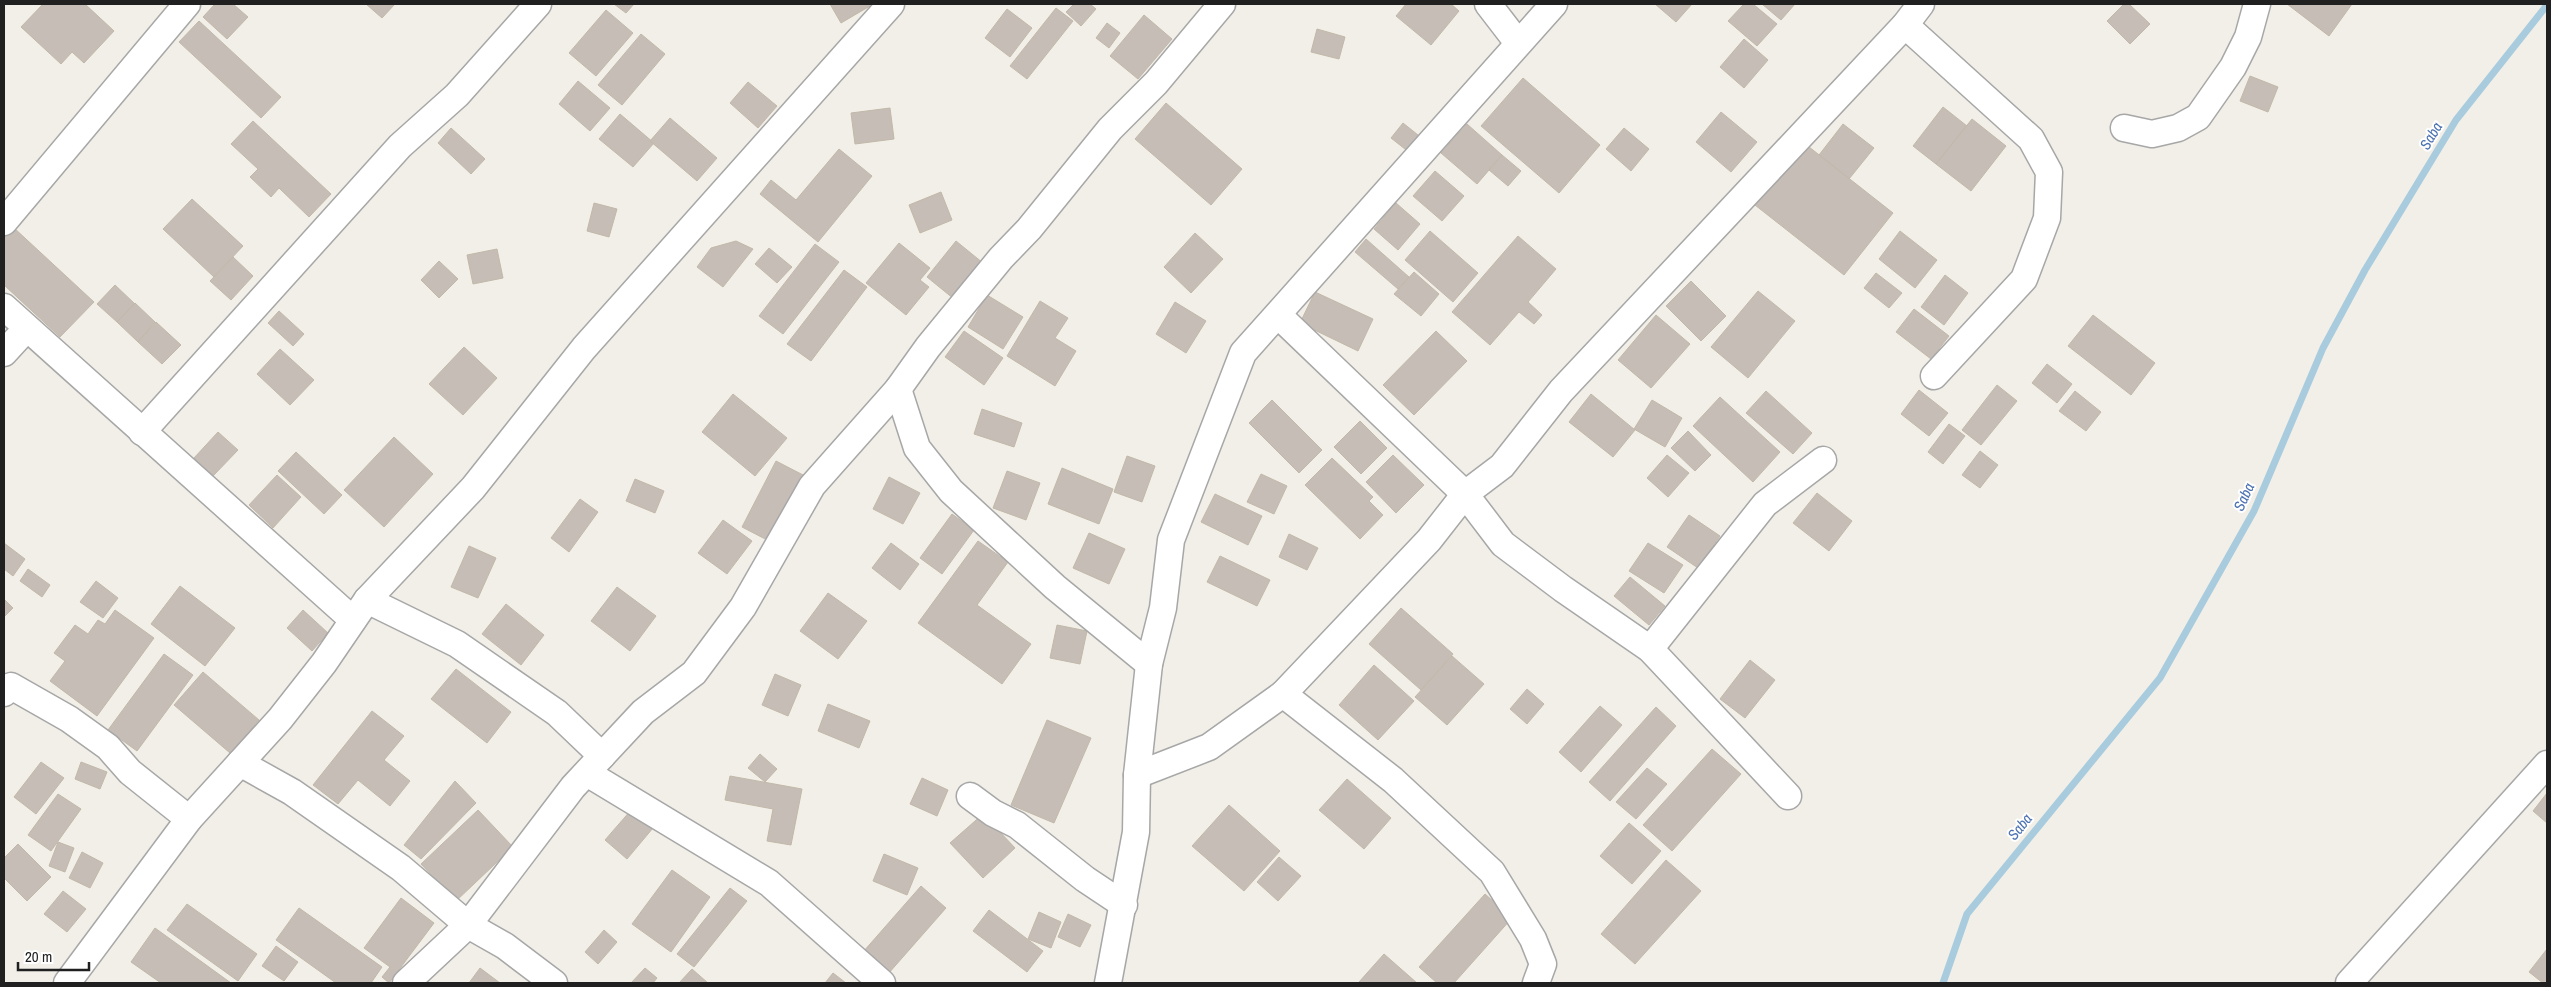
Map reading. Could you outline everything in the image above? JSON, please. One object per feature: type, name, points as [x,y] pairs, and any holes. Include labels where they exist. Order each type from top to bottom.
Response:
[{"type":"street","points":[[4,222],[187,4]]},
{"type":"street","points":[[142,432],[400,146],[457,96],[538,4]]},
{"type":"street","points":[[67,983],[189,819],[286,712],[324,663],[360,610],[473,488],[584,348],[891,4]]},
{"type":"street","points":[[406,983],[468,925],[568,793],[643,712],[694,673],[743,607],[812,486],[898,389],[928,347],[1001,258],[1029,229],[1110,129],[1156,83],[1222,4]]},
{"type":"street","points":[[1488,4],[1518,43]]},
{"type":"street","points":[[1108,983],[1124,905],[1136,832],[1137,775],[1149,664],[1163,608],[1171,540],[1194,476],[1243,353],[1554,4]]},
{"type":"street","points":[[1137,775],[1210,748],[1283,694],[1428,540],[1465,494],[1502,466],[1561,391],[1905,25],[1921,4]]},
{"type":"street","points":[[2124,128],[2152,134],[2178,128],[2198,117],[2233,67],[2248,37],[2257,4]]},
{"type":"street","points":[[1905,25],[2031,139],[2049,172],[2047,218],[2024,279],[1934,376]]},
{"type":"street","points":[[4,307],[142,432],[360,610],[456,644],[557,714],[594,765],[769,883],[882,983]]},
{"type":"street","points":[[1278,314],[1465,494],[1503,544],[1563,589],[1650,649],[1788,796]]},
{"type":"street","points":[[4,353],[27,328]]},
{"type":"street","points":[[898,389],[917,448],[951,491],[1055,587],[1149,664]]},
{"type":"street","points":[[1650,649],[1765,504],[1823,460]]},
{"type":"street","points":[[4,693],[11,686],[69,719],[108,747],[130,772],[189,819]]},
{"type":"street","points":[[1283,694],[1393,780],[1492,872],[1533,939],[1543,964],[1536,983]]},
{"type":"street","points":[[240,764],[292,792],[400,868],[468,925],[505,946],[554,983]]},
{"type":"street","points":[[2349,983],[2547,764]]},
{"type":"street","points":[[970,796],[993,813],[1017,825],[1085,880],[1124,905]]},
{"type":"building","points":[[43,4],[85,4],[114,31],[84,63],[72,52],[61,64],[21,27]]},
{"type":"building","points":[[215,4],[233,4],[248,17],[227,39],[203,17]]},
{"type":"building","points":[[366,4],[395,4],[382,18]]},
{"type":"building","points":[[614,4],[634,4],[626,13]]},
{"type":"building","points":[[830,4],[869,4],[870,6],[841,23]]},
{"type":"building","points":[[1074,4],[1090,4],[1096,9],[1081,26],[1066,12]]},
{"type":"building","points":[[1406,4],[1451,4],[1459,11],[1431,45],[1396,16]]},
{"type":"building","points":[[1655,4],[1692,4],[1676,22]]},
{"type":"building","points":[[1744,4],[1753,4],[1777,24],[1757,46],[1728,21]]},
{"type":"building","points":[[1762,4],[1795,4],[1781,20]]},
{"type":"building","points":[[2124,4],[2129,4],[2150,24],[2130,44],[2107,21]]},
{"type":"building","points":[[2287,4],[2352,4],[2329,36]]},
{"type":"building","points":[[1056,8],[1073,21],[1027,79],[1010,66]]},
{"type":"building","points":[[1007,9],[1032,28],[1010,57],[985,38]]},
{"type":"building","points":[[606,10],[633,33],[596,76],[569,53]]},
{"type":"building","points":[[1144,15],[1172,39],[1138,79],[1110,56]]},
{"type":"building","points":[[199,21],[281,97],[261,118],[179,42]]},
{"type":"building","points":[[1107,23],[1120,33],[1109,48],[1096,38]]},
{"type":"building","points":[[1317,29],[1345,37],[1339,59],[1311,52]]},
{"type":"building","points":[[641,34],[665,54],[622,105],[598,85]]},
{"type":"building","points":[[1744,39],[1768,60],[1744,88],[1720,67]]},
{"type":"building","points":[[2250,76],[2278,87],[2268,112],[2240,101]]},
{"type":"building","points":[[1523,78],[1600,145],[1559,193],[1481,126]]},
{"type":"building","points":[[578,81],[610,108],[590,131],[559,104]]},
{"type":"building","points":[[748,82],[777,106],[758,128],[730,103]]},
{"type":"building","points":[[1166,103],[1242,169],[1211,205],[1135,139]]},
{"type":"building","points":[[1943,107],[1967,126],[1936,164],[1913,146]]},
{"type":"building","points":[[890,108],[894,139],[855,144],[851,113]]},
{"type":"building","points":[[1721,112],[1757,142],[1731,172],[1696,142]]},
{"type":"building","points":[[620,114],[654,143],[633,167],[599,139]]},
{"type":"building","points":[[670,118],[717,158],[697,181],[650,141]]},
{"type":"building","points":[[1972,119],[2006,146],[1971,191],[1936,164]]},
{"type":"building","points":[[253,121],[331,194],[309,217],[279,188],[271,197],[250,177],[258,169],[231,144]]},
{"type":"building","points":[[1403,123],[1423,139],[1410,153],[1391,138]]},
{"type":"building","points":[[1467,124],[1502,155],[1477,184],[1441,153]]},
{"type":"building","points":[[1843,124],[1874,148],[1849,179],[1819,155]]},
{"type":"building","points":[[451,128],[485,159],[471,174],[438,143]]},
{"type":"building","points":[[1624,128],[1649,149],[1631,171],[1606,149]]},
{"type":"building","points":[[1804,143],[1893,213],[1844,275],[1755,205]]},
{"type":"building","points":[[839,149],[872,176],[818,242],[760,194],[771,180],[796,200]]},
{"type":"building","points":[[1502,155],[1521,171],[1508,186],[1489,170]]},
{"type":"building","points":[[1435,171],[1464,196],[1442,221],[1413,196]]},
{"type":"building","points":[[941,192],[952,220],[920,233],[909,205]]},
{"type":"building","points":[[192,199],[243,246],[214,277],[163,229]]},
{"type":"building","points":[[594,203],[617,209],[609,237],[587,231]]},
{"type":"building","points":[[1396,203],[1420,224],[1398,250],[1374,229]]},
{"type":"building","points":[[13,227],[94,302],[60,337],[4,285],[4,237]]},
{"type":"building","points":[[1430,231],[1478,273],[1453,302],[1405,260]]},
{"type":"building","points":[[1900,231],[1937,260],[1915,288],[1879,259]]},
{"type":"building","points":[[1195,233],[1223,259],[1191,293],[1164,267]]},
{"type":"building","points":[[1518,236],[1556,269],[1528,302],[1542,315],[1534,324],[1519,312],[1490,345],[1452,312]]},
{"type":"building","points":[[1366,239],[1409,277],[1398,289],[1355,252]]},
{"type":"building","points":[[736,241],[753,249],[723,287],[697,267],[711,248]]},
{"type":"building","points":[[956,241],[983,263],[954,299],[927,277]]},
{"type":"building","points":[[899,243],[930,268],[920,280],[929,287],[906,315],[866,283]]},
{"type":"building","points":[[815,244],[839,262],[783,334],[759,316]]},
{"type":"building","points":[[769,248],[792,267],[777,283],[755,264]]},
{"type":"building","points":[[497,249],[503,278],[473,284],[467,255]]},
{"type":"building","points":[[233,257],[253,276],[231,300],[210,281]]},
{"type":"building","points":[[439,261],[458,279],[439,298],[421,280]]},
{"type":"building","points":[[844,270],[867,287],[811,361],[787,344]]},
{"type":"building","points":[[1414,272],[1439,294],[1421,316],[1394,294]]},
{"type":"building","points":[[1876,273],[1902,293],[1889,308],[1864,288]]},
{"type":"building","points":[[1945,275],[1968,293],[1944,325],[1921,307]]},
{"type":"building","points":[[1691,281],[1726,316],[1701,341],[1666,306]]},
{"type":"building","points":[[115,285],[135,304],[117,322],[97,304]]},
{"type":"building","points":[[1758,291],[1795,321],[1748,378],[1711,347]]},
{"type":"building","points":[[1315,292],[1373,319],[1358,351],[1300,323]]},
{"type":"building","points":[[987,295],[1023,317],[1003,349],[968,327]]},
{"type":"building","points":[[1040,301],[1068,318],[1055,338],[1076,351],[1055,386],[1007,356]]},
{"type":"building","points":[[1175,302],[1206,321],[1186,353],[1156,334]]},
{"type":"building","points":[[135,303],[155,322],[138,342],[117,322]]},
{"type":"building","points":[[1914,309],[1949,336],[1931,359],[1896,332]]},
{"type":"building","points":[[279,311],[304,334],[293,346],[268,323]]},
{"type":"building","points":[[1656,315],[1690,344],[1651,388],[1618,360]]},
{"type":"building","points":[[2093,315],[2155,363],[2131,395],[2068,346]]},
{"type":"building","points":[[156,322],[181,345],[162,364],[138,342]]},
{"type":"building","points":[[964,331],[1003,358],[984,385],[945,357]]},
{"type":"building","points":[[1436,331],[1467,361],[1414,415],[1383,385]]},
{"type":"building","points":[[464,347],[497,378],[463,415],[429,384]]},
{"type":"building","points":[[280,349],[314,380],[290,405],[257,374]]},
{"type":"building","points":[[2047,364],[2072,384],[2057,403],[2032,383]]},
{"type":"building","points":[[1997,385],[2017,401],[1981,445],[1962,430]]},
{"type":"building","points":[[1919,390],[1948,413],[1929,436],[1901,414]]},
{"type":"building","points":[[1766,391],[1812,433],[1793,454],[1746,413]]},
{"type":"building","points":[[2075,391],[2101,412],[2086,431],[2059,411]]},
{"type":"building","points":[[733,394],[787,438],[755,476],[702,432]]},
{"type":"building","points":[[1591,394],[1635,430],[1613,457],[1569,422]]},
{"type":"building","points":[[1720,397],[1780,452],[1753,482],[1693,426]]},
{"type":"building","points":[[1272,400],[1322,450],[1299,473],[1249,423]]},
{"type":"building","points":[[1652,400],[1682,418],[1665,447],[1634,429]]},
{"type":"building","points":[[982,409],[1022,423],[1014,447],[974,434]]},
{"type":"building","points":[[1360,421],[1387,448],[1361,474],[1334,447]]},
{"type":"building","points":[[1949,424],[1965,436],[1943,464],[1928,452]]},
{"type":"building","points":[[1688,431],[1711,455],[1695,471],[1671,448]]},
{"type":"building","points":[[218,432],[238,450],[213,476],[194,458]]},
{"type":"building","points":[[394,437],[433,474],[384,527],[344,490]]},
{"type":"building","points":[[1980,451],[1998,465],[1980,488],[1962,475]]},
{"type":"building","points":[[296,452],[342,495],[324,514],[278,471]]},
{"type":"building","points":[[1393,455],[1424,485],[1396,513],[1366,482]]},
{"type":"building","points":[[1667,455],[1689,473],[1668,497],[1647,478]]},
{"type":"building","points":[[1127,456],[1155,466],[1142,502],[1114,492]]},
{"type":"building","points":[[1332,458],[1373,497],[1369,501],[1383,515],[1360,539],[1305,485]]},
{"type":"building","points":[[776,461],[805,476],[771,542],[742,527]]},
{"type":"building","points":[[1062,468],[1113,489],[1099,524],[1048,504]]},
{"type":"building","points":[[1007,471],[1040,483],[1026,520],[993,508]]},
{"type":"building","points":[[1261,474],[1287,486],[1274,514],[1247,502]]},
{"type":"building","points":[[277,475],[301,497],[273,528],[249,505]]},
{"type":"building","points":[[889,477],[920,493],[903,524],[873,509]]},
{"type":"building","points":[[635,479],[664,491],[655,513],[626,501]]},
{"type":"building","points":[[1817,493],[1852,521],[1829,551],[1793,523]]},
{"type":"building","points":[[1215,494],[1262,516],[1248,545],[1201,522]]},
{"type":"building","points":[[580,499],[598,512],[569,552],[551,538]]},
{"type":"building","points":[[952,514],[974,530],[942,574],[920,558]]},
{"type":"building","points":[[1689,515],[1720,536],[1698,568],[1667,547]]},
{"type":"building","points":[[723,520],[752,541],[727,574],[698,553]]},
{"type":"building","points":[[1089,533],[1125,549],[1109,584],[1073,568]]},
{"type":"building","points":[[1289,534],[1318,548],[1307,570],[1279,557]]},
{"type":"building","points":[[978,541],[1008,562],[977,605],[1031,644],[1002,684],[918,623]]},
{"type":"building","points":[[4,543],[25,559],[13,576],[4,569]]},
{"type":"building","points":[[891,543],[919,564],[900,590],[872,568]]},
{"type":"building","points":[[1648,543],[1683,565],[1664,593],[1629,571]]},
{"type":"building","points":[[469,546],[496,558],[478,598],[451,587]]},
{"type":"building","points":[[1220,556],[1270,580],[1257,606],[1207,582]]},
{"type":"building","points":[[28,569],[50,585],[42,597],[20,581]]},
{"type":"building","points":[[1630,577],[1665,606],[1649,625],[1614,596]]},
{"type":"building","points":[[96,581],[118,598],[103,618],[80,602]]},
{"type":"building","points":[[180,586],[235,628],[205,666],[151,624]]},
{"type":"building","points":[[617,587],[656,616],[630,651],[591,621]]},
{"type":"building","points":[[828,593],[867,621],[838,659],[800,631]]},
{"type":"building","points":[[4,599],[13,608],[4,617]]},
{"type":"building","points":[[506,604],[544,635],[521,665],[482,634]]},
{"type":"building","points":[[1401,608],[1453,654],[1421,690],[1369,644]]},
{"type":"building","points":[[115,610],[154,638],[97,716],[50,681],[65,661],[54,653],[75,625],[88,634],[98,620],[105,624]]},
{"type":"building","points":[[303,610],[328,633],[312,651],[287,628]]},
{"type":"building","points":[[1057,625],[1087,631],[1080,664],[1050,658]]},
{"type":"building","points":[[164,654],[193,675],[137,751],[108,730]]},
{"type":"building","points":[[1452,656],[1484,684],[1447,725],[1415,697]]},
{"type":"building","points":[[1750,660],[1775,680],[1745,718],[1720,699]]},
{"type":"building","points":[[1374,665],[1414,701],[1378,740],[1339,705]]},
{"type":"building","points":[[456,669],[511,712],[487,743],[431,699]]},
{"type":"building","points":[[203,672],[259,720],[230,753],[174,705]]},
{"type":"building","points":[[775,674],[801,685],[788,716],[762,705]]},
{"type":"building","points":[[1527,689],[1544,704],[1527,724],[1510,709]]},
{"type":"building","points":[[828,704],[870,721],[859,748],[818,731]]},
{"type":"building","points":[[1600,706],[1622,725],[1581,772],[1559,752]]},
{"type":"building","points":[[1656,707],[1676,726],[1610,801],[1589,782]]},
{"type":"building","points":[[372,711],[404,736],[384,760],[410,781],[390,806],[358,780],[338,804],[313,785]]},
{"type":"building","points":[[1047,720],[1091,738],[1054,823],[1011,805]]},
{"type":"building","points":[[1712,749],[1741,774],[1672,851],[1643,825]]},
{"type":"building","points":[[760,754],[777,769],[765,782],[748,768]]},
{"type":"building","points":[[41,762],[64,778],[36,814],[14,797]]},
{"type":"building","points":[[81,762],[107,772],[100,789],[75,779]]},
{"type":"building","points":[[1647,768],[1667,784],[1636,819],[1616,802]]},
{"type":"building","points":[[730,776],[802,789],[791,845],[767,841],[773,809],[725,800]]},
{"type":"building","points":[[922,778],[948,790],[937,816],[910,804]]},
{"type":"building","points":[[1347,779],[1391,818],[1364,849],[1319,810]]},
{"type":"building","points":[[455,781],[476,803],[421,859],[404,845]]},
{"type":"building","points":[[2547,793],[2547,823],[2533,811]]},
{"type":"building","points":[[58,794],[81,809],[51,851],[28,835]]},
{"type":"building","points":[[1229,805],[1280,851],[1244,891],[1192,846]]},
{"type":"building","points":[[632,809],[653,828],[627,859],[605,840]]},
{"type":"building","points":[[478,810],[513,847],[456,901],[421,864]]},
{"type":"building","points":[[983,814],[1015,848],[983,878],[950,843]]},
{"type":"building","points":[[1629,823],[1661,851],[1632,884],[1600,856]]},
{"type":"building","points":[[58,842],[74,848],[65,872],[49,866]]},
{"type":"building","points":[[18,844],[51,877],[27,901],[4,878],[4,858]]},
{"type":"building","points":[[82,852],[103,863],[90,888],[69,878]]},
{"type":"building","points":[[884,854],[918,868],[907,895],[873,881]]},
{"type":"building","points":[[1279,857],[1301,876],[1278,901],[1257,882]]},
{"type":"building","points":[[1666,860],[1701,891],[1635,964],[1601,934]]},
{"type":"building","points":[[672,870],[710,897],[671,952],[632,924]]},
{"type":"building","points":[[921,886],[946,908],[888,974],[863,952]]},
{"type":"building","points":[[730,888],[747,901],[694,967],[677,954]]},
{"type":"building","points":[[63,891],[86,909],[67,932],[44,914]]},
{"type":"building","points":[[1485,894],[1512,918],[1454,983],[1437,983],[1419,967]]},
{"type":"building","points":[[401,898],[434,923],[389,983],[382,977],[390,967],[364,948]]},
{"type":"building","points":[[187,904],[257,954],[238,981],[167,930]]},
{"type":"building","points":[[299,908],[382,967],[371,983],[336,983],[276,940]]},
{"type":"building","points":[[989,910],[1043,951],[1027,972],[973,931]]},
{"type":"building","points":[[1039,912],[1061,922],[1051,948],[1028,939]]},
{"type":"building","points":[[1068,914],[1091,925],[1080,947],[1058,937]]},
{"type":"building","points":[[155,928],[231,983],[161,983],[131,962]]},
{"type":"building","points":[[604,930],[617,942],[598,964],[585,952]]},
{"type":"building","points":[[276,946],[298,962],[284,981],[262,966]]},
{"type":"building","points":[[2547,949],[2547,983],[2543,983],[2529,972]]},
{"type":"building","points":[[1384,954],[1417,983],[1360,983]]},
{"type":"building","points":[[480,968],[500,983],[469,983]]},
{"type":"building","points":[[645,968],[657,978],[653,983],[631,983]]},
{"type":"building","points":[[692,969],[708,983],[679,983]]},
{"type":"building","points":[[833,973],[846,983],[825,983]]},
{"type":"waterway","name":"Saba","points":[[1943,983],[1967,914],[2160,678],[2254,511],[2323,348],[2365,270],[2456,120],[2547,5]]}]
